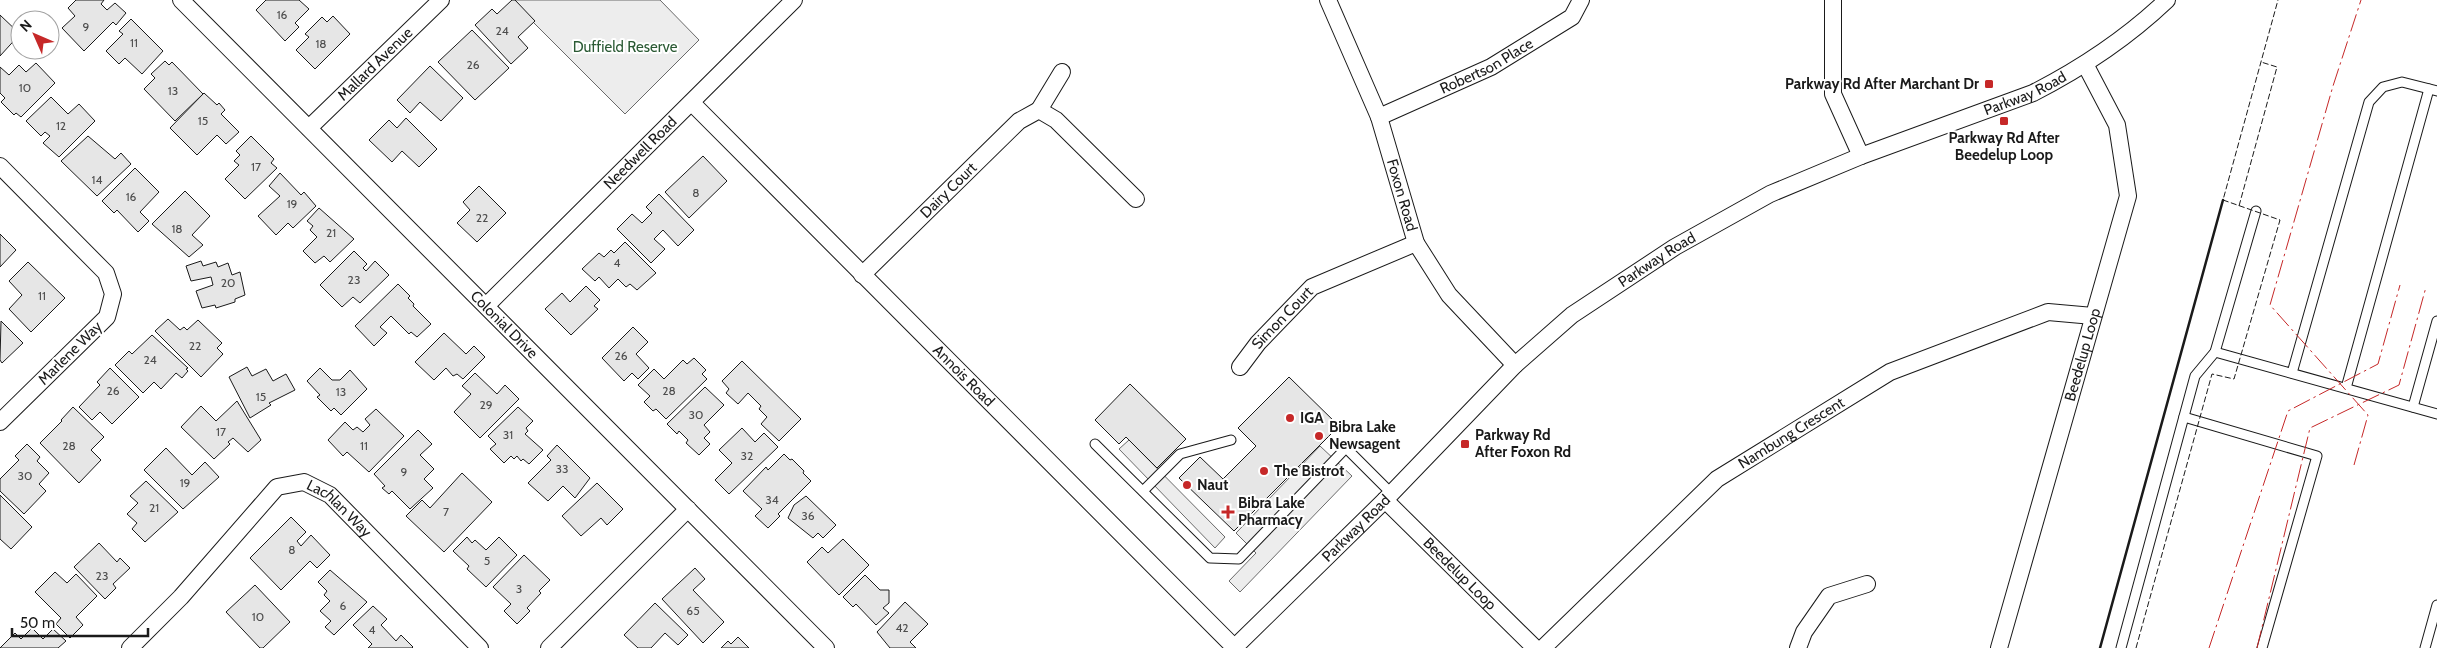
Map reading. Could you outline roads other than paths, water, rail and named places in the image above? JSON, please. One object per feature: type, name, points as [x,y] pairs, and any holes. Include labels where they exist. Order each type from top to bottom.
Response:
[{"type":"street","name":"Colonial Drive","points":[[181,0],[487,305],[826,648]]},
{"type":"street","name":"Mallard Avenue","points":[[309,128],[441,0]]},
{"type":"street","name":"Needwell Road","points":[[487,305],[794,0]]},
{"type":"street","name":"Foxon Road","points":[[1328,0],[1379,117],[1416,243],[1449,295],[1515,365]]},
{"type":"street","name":"Robertson Place","points":[[1379,117],[1491,67],[1572,17],[1582,0]]},
{"type":"street","points":[[1833,0],[1833,94],[1861,156]]},
{"type":"street","name":"Parkway Road","points":[[1235,648],[1388,497],[1515,365],[1572,315],[1675,247],[1770,194],[1861,156],[2032,93],[2085,64],[2124,38],[2166,0]]},
{"type":"street","name":"Beedelup Loop","points":[[1999,648],[2128,196],[2116,125],[2085,64]]},
{"type":"street","name":"Dairy Court","points":[[862,275],[1019,121],[1039,110],[1062,72]]},
{"type":"street","name":"Annois Road","points":[[692,103],[1235,648]]},
{"type":"street","points":[[1039,110],[1056,120],[1136,199]]},
{"type":"street","name":"Marlene Way","points":[[0,166],[106,273],[113,294],[107,317],[0,422]]},
{"type":"street","name":"Simon Court","points":[[1240,366],[1258,342],[1312,287],[1416,243]]},
{"type":"street","name":"Nambung Crescent","points":[[1543,648],[1717,479],[1890,372],[2048,312],[2093,316]]},
{"type":"street","name":"Lachlan Way","points":[[130,648],[181,597],[277,487],[304,482],[330,495],[480,648]]},
{"type":"street","name":"Beedelup Loop","points":[[1388,497],[1535,648]]},
{"type":"street","points":[[549,648],[688,509]]},
{"type":"street","points":[[1798,648],[1804,632],[1829,596],[1866,584]]},
{"type":"lane","points":[[2292,373],[2369,102],[2382,87],[2402,82],[2433,90],[2346,388]]},
{"type":"lane","points":[[2120,648],[2195,376],[2215,352],[2256,211]]},
{"type":"lane","points":[[2412,407],[2437,321]]},
{"type":"lane","points":[[2215,352],[2437,414]]},
{"type":"lane","points":[[2184,417],[2317,456],[2262,648]]},
{"type":"lane","points":[[1143,492],[1180,454],[1231,440]]},
{"type":"lane","points":[[1095,444],[1210,558],[1239,559],[1346,448],[1388,497]]},
{"type":"lane","points":[[2425,648],[2437,605]]},
{"type":"place","name":"Parkway Rd After Marchant Dr","points":[[1989,84]]},
{"type":"place","name":"Parkway Rd After Beedelup Loop","points":[[2004,121]]},
{"type":"place","name":"IGA","points":[[1290,418]]},
{"type":"place","name":"Bibra Lake Newsagent","points":[[1319,436]]},
{"type":"place","name":"Parkway Rd After Foxon Rd","points":[[1465,444]]},
{"type":"place","name":"The Bistrot","points":[[1264,471]]},
{"type":"place","name":"Naut","points":[[1187,485]]},
{"type":"place","name":"Bibra Lake Pharmacy","points":[[1228,512]]},
{"type":"park label","name":"Duffield Reserve","points":[[625,47]]}]
